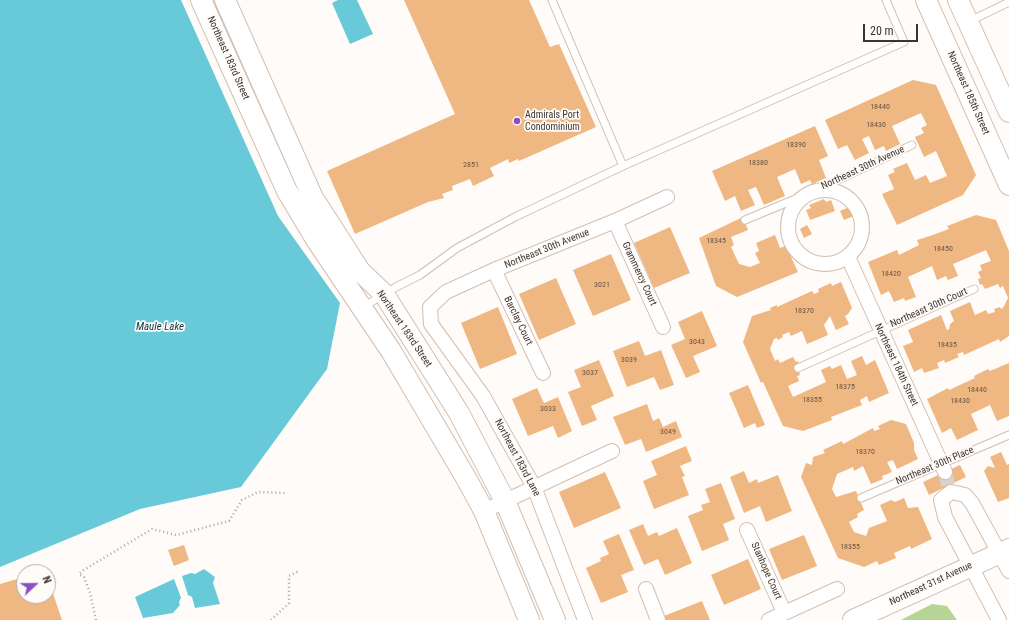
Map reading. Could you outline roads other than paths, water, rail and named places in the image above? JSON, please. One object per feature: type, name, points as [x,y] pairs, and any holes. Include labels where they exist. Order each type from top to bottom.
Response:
[{"type":"street","name":"Northeast 183rd Street","points":[[201,0],[288,191],[317,241],[363,308],[426,409],[484,511],[529,620]]},
{"type":"street","name":"Northeast 183rd Street","points":[[224,0],[313,198],[360,271],[384,294],[459,413],[505,501],[555,620]]},
{"type":"street","name":"Northeast 185th Street","points":[[926,0],[1009,185]]},
{"type":"street","points":[[958,0],[1009,112]]},
{"type":"street","points":[[826,189],[837,191],[848,197],[856,205],[861,216],[863,227],[861,239],[856,249],[848,257],[839,262],[820,264],[801,256],[795,249],[788,230],[788,220],[797,202],[810,193],[826,189]]},
{"type":"street","name":"Northeast 30th Avenue","points":[[430,307],[446,292],[494,270],[615,221],[667,197]]},
{"type":"street","name":"Grammercy Court","points":[[615,221],[663,327]]},
{"type":"street","name":"Northeast 184th Street","points":[[848,257],[946,478]]},
{"type":"street","name":"Barclay Court","points":[[494,270],[543,373]]},
{"type":"street","name":"Northeast 183rd Lane","points":[[430,307],[431,324],[483,396],[534,487],[585,620]]},
{"type":"street","points":[[484,511],[612,451]]},
{"type":"street","points":[[1000,620],[970,565],[942,508],[941,500],[946,478],[972,502],[1004,551],[1009,572]]},
{"type":"street","name":"Stanhope Court","points":[[747,530],[784,612]]},
{"type":"street","name":"Northeast 31st Avenue","points":[[853,620],[970,565],[1004,551]]},
{"type":"street","points":[[646,589],[658,620]]},
{"type":"street","points":[[769,620],[837,589]]},
{"type":"lane","points":[[552,0],[623,166]]},
{"type":"lane","points":[[363,308],[384,294],[420,275],[457,248],[515,217],[623,166],[904,42],[886,0]]},
{"type":"lane","points":[[968,22],[1009,2]]},
{"type":"lane","name":"Northeast 30th Avenue","points":[[745,220],[810,193],[912,145]]},
{"type":"lane","name":"Northeast 30th Court","points":[[798,368],[974,289]]},
{"type":"lane","name":"Northeast 30th Place","points":[[861,498],[946,478],[1009,435]]},
{"type":"water","name":"Maule Lake","points":[[0,0],[181,0],[278,216],[340,303],[327,369],[241,487],[140,509],[0,567]]},
{"type":"water","points":[[338,0],[357,0],[373,34],[350,44],[332,3]]},
{"type":"water","points":[[204,569],[215,577],[213,583],[220,604],[195,608],[192,597],[188,595],[182,576],[191,573],[195,574]]},
{"type":"water","points":[[174,579],[181,598],[179,602],[180,605],[173,613],[143,618],[135,597]]},
{"type":"tunnel","points":[[945,472],[948,485]]},
{"type":"place","name":"Admirals Port Condominium","points":[[517,121]]}]
